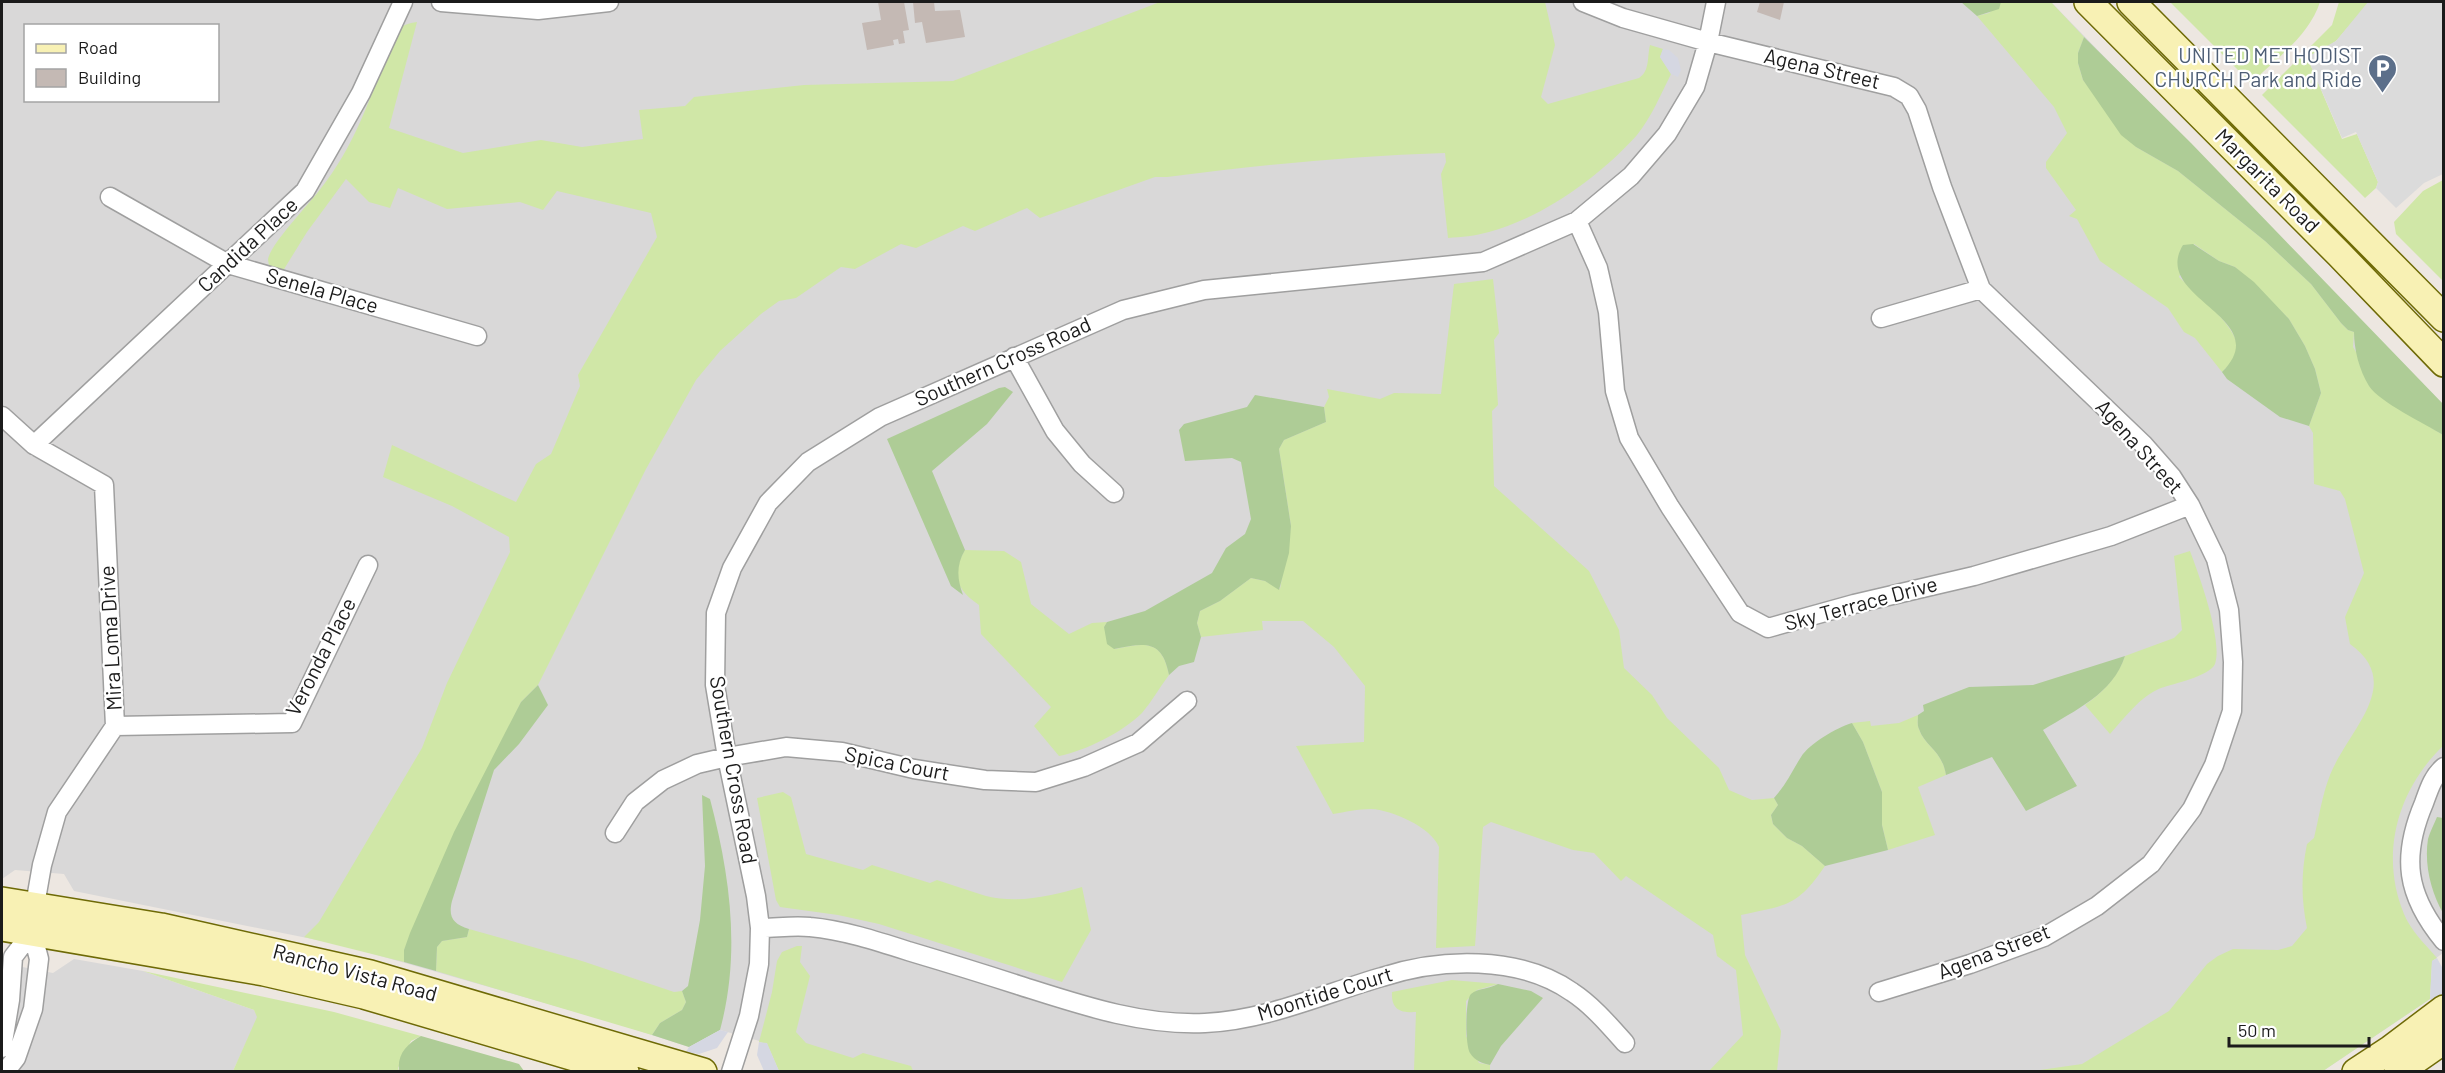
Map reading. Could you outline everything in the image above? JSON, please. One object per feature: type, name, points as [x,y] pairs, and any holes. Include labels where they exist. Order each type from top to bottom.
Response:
[{"type":"main road","name":"Margarita Road","points":[[2088,2],[2444,363]]},
{"type":"main road","name":"Margarita Road","points":[[2131,2],[2444,318]]},
{"type":"main road","name":"Rancho Vista Road","points":[[2,901],[162,927],[370,974],[703,1071]]},
{"type":"main road","name":"Rancho Vista Road","points":[[2,927],[264,972],[364,995],[624,1071]]},
{"type":"main road","points":[[2356,1071],[2391,1049],[2444,1009]]},
{"type":"main road","points":[[2398,1071],[2444,1040]]},
{"type":"street","name":"Candida Place","points":[[34,445],[305,191],[362,93],[403,2]]},
{"type":"street","points":[[441,2],[538,10],[609,2]]},
{"type":"street","name":"Agena Street","points":[[1583,2],[1623,18],[1708,42],[1894,87],[1909,96],[1923,123],[1942,187],[1981,289],[2143,444],[2172,477],[2190,505],[2216,559],[2229,610],[2233,662],[2232,711],[2214,765],[2192,809],[2151,864],[2097,906],[2044,937],[1970,964],[1879,992]]},
{"type":"street","name":"Southern Cross Road","points":[[731,1071],[749,1016],[759,964],[760,928],[756,896],[727,757],[715,685],[716,613],[732,568],[768,503],[808,462],[879,417],[1123,310],[1204,290],[1474,264],[1577,221],[1631,176],[1667,134],[1695,87],[1708,42],[1716,2]]},
{"type":"street","name":"Senela Place","points":[[110,197],[228,264],[477,336]]},
{"type":"street","name":"Sky Terrace Drive","points":[[1577,221],[1598,268],[1608,312],[1615,391],[1629,438],[1670,507],[1740,613],[1768,628],[1854,604],[1974,576],[2111,536],[2190,505]]},
{"type":"street","points":[[1881,318],[1981,289]]},
{"type":"street","points":[[1014,357],[1055,431],[1082,464],[1114,493]]},
{"type":"street","name":"Mira Loma Drive","points":[[2,416],[34,445],[104,484],[115,726],[57,812],[42,865],[35,905],[32,932],[39,958],[33,1009],[16,1058],[5,1071]]},
{"type":"street","name":"Veronda Place","points":[[115,726],[292,723],[368,565]]},
{"type":"street","name":"Spica Court","points":[[615,833],[635,802],[663,780],[697,764],[727,757],[786,747],[842,752],[914,769],[985,780],[1036,782],[1084,767],[1138,743],[1187,701]]},
{"type":"street","points":[[2444,766],[2435,774],[2412,830],[2410,863],[2411,880],[2416,896],[2430,924],[2444,941]]},
{"type":"street","name":"Moontide Court","points":[[760,928],[810,927],[872,939],[1077,1004],[1137,1018],[1204,1023],[1263,1015],[1383,976],[1422,967],[1454,964],[1502,966],[1532,972],[1572,992],[1608,1024],[1625,1043]]},
{"type":"street","points":[[2,1048],[10,1000],[13,957],[32,932]]},
{"type":"shaded area","points":[[2,2],[2051,2],[2443,404],[2443,953],[2432,961],[2430,999],[2323,1071],[779,1071],[767,1043],[720,1030],[689,1047],[615,1023],[342,945],[74,891],[64,874],[15,870],[2,879]]},
{"type":"shaded area","name":"UNITED METHODIST CHURCH Park and Ride","points":[[2368,2],[2443,2],[2443,174],[2424,183],[2396,208],[2376,188],[2378,182],[2356,132],[2342,138],[2307,57],[2336,41]]},
{"type":"shaded area","points":[[1663,49],[1669,50],[1678,58],[1681,70],[1678,77],[1671,74],[1660,57]]},
{"type":"shaded area","points":[[2437,958],[2443,969],[2443,995],[2435,1004],[2430,999],[2432,961]]},
{"type":"shaded area","points":[[74,959],[143,971],[254,1010],[258,1017],[233,1071],[2,1071],[2,963],[53,973]]},
{"type":"shaded area","points":[[720,1030],[728,1032],[717,1048],[699,1054],[686,1052],[689,1047]]},
{"type":"shaded area","points":[[759,1042],[767,1043],[779,1071],[764,1071],[757,1055]]},
{"type":"green space","points":[[1160,2],[1545,2],[1555,45],[1541,97],[1548,104],[1639,78],[1647,68],[1650,45],[1663,49],[1660,57],[1671,74],[1656,106],[1642,128],[1606,166],[1550,206],[1510,225],[1484,233],[1448,238],[1441,174],[1446,162],[1445,153],[1375,156],[1271,165],[1155,177],[1040,218],[1027,208],[975,231],[963,226],[916,248],[901,244],[855,269],[841,267],[796,298],[779,301],[720,351],[696,380],[646,469],[538,685],[521,702],[404,950],[404,962],[304,937],[319,922],[422,748],[447,683],[510,552],[509,537],[452,506],[383,477],[392,445],[516,502],[536,464],[551,454],[580,386],[578,375],[657,237],[651,213],[557,191],[543,210],[520,202],[447,209],[398,188],[390,208],[369,202],[346,179],[307,232],[281,274],[270,268],[268,259],[276,244],[331,175],[353,138],[370,99],[391,38],[396,31],[405,25],[417,22],[389,128],[463,153],[541,140],[582,147],[643,139],[639,110],[685,106],[694,97],[804,85],[953,81]]},
{"type":"green space","points":[[1961,2],[2001,2],[1999,9],[1977,16]]},
{"type":"green space","points":[[2001,2],[2051,2],[2084,37],[2078,53],[2078,63],[2083,80],[2136,147],[2178,171],[2265,241],[2311,284],[2341,323],[2354,332],[2353,347],[2385,399],[2443,435],[2443,746],[2427,763],[2404,802],[2393,846],[2393,868],[2404,914],[2414,932],[2437,958],[2432,961],[2430,999],[2323,1071],[2033,1071],[2082,1064],[2169,1011],[2207,964],[2218,956],[2233,949],[2278,950],[2292,946],[2307,928],[2302,886],[2307,844],[2314,838],[2330,775],[2368,708],[2373,691],[2373,675],[2366,659],[2350,644],[2345,617],[2364,573],[2345,499],[2340,491],[2314,484],[2313,433],[2309,426],[2321,393],[2315,369],[2305,346],[2289,319],[2235,267],[2219,261],[2194,244],[2179,277],[2224,321],[2236,340],[2235,356],[2222,372],[2195,338],[2184,332],[2168,308],[2100,261],[2077,219],[2069,216],[2076,210],[2046,168],[2046,162],[2067,133],[2054,107],[1977,16],[1989,13]]},
{"type":"green space","points":[[2170,2],[2320,2],[2308,26],[2300,36],[2251,83]]},
{"type":"green space","points":[[2339,2],[2370,2],[2336,41],[2308,59],[2342,139],[2357,134],[2378,182],[2376,188],[2365,198],[2262,95],[2332,25]]},
{"type":"green space","points":[[2084,37],[2191,143],[2443,404],[2443,435],[2392,406],[2374,392],[2365,380],[2360,366],[2354,332],[2341,323],[2311,284],[2265,241],[2178,171],[2136,147],[2121,135],[2083,80],[2078,63],[2078,53]]},
{"type":"green space","points":[[2443,180],[2443,281],[2396,234],[2394,222],[2423,191]]},
{"type":"green space","points":[[2193,244],[2219,261],[2235,267],[2254,282],[2289,319],[2315,369],[2321,393],[2309,426],[2280,417],[2227,379],[2222,372],[2235,353],[2234,337],[2225,322],[2183,280],[2177,264],[2183,245]]},
{"type":"green space","points":[[1493,279],[1499,333],[1494,340],[1498,405],[1492,411],[1494,486],[1589,571],[1619,630],[1624,668],[1652,695],[1667,718],[1719,768],[1729,790],[1752,800],[1774,798],[1778,805],[1771,815],[1773,824],[1787,838],[1802,846],[1825,866],[1807,890],[1790,902],[1741,915],[1745,955],[1781,1031],[1777,1071],[1709,1071],[1743,1035],[1736,970],[1717,956],[1713,935],[1626,876],[1621,881],[1594,853],[1573,850],[1491,822],[1483,827],[1475,946],[1436,948],[1439,847],[1435,840],[1420,826],[1400,816],[1380,810],[1356,810],[1333,814],[1296,746],[1364,742],[1365,686],[1334,647],[1303,621],[1262,621],[1263,630],[1201,637],[1197,623],[1200,611],[1220,601],[1251,578],[1265,581],[1280,589],[1291,526],[1279,449],[1284,440],[1326,422],[1324,407],[1329,397],[1327,389],[1380,399],[1394,393],[1441,394],[1454,284]]},
{"type":"green space","points":[[1005,387],[1013,392],[987,424],[932,471],[965,550],[958,572],[963,595],[951,586],[887,439]]},
{"type":"green space","points":[[1255,395],[1324,407],[1326,422],[1284,440],[1279,449],[1291,526],[1289,553],[1279,590],[1265,581],[1251,578],[1220,601],[1200,611],[1197,623],[1201,637],[1194,662],[1179,666],[1169,675],[1166,663],[1157,649],[1151,646],[1135,645],[1114,649],[1107,644],[1104,627],[1107,622],[1145,611],[1212,573],[1226,548],[1245,534],[1251,519],[1241,462],[1232,458],[1185,461],[1179,430],[1184,424],[1247,407]]},
{"type":"green space","points":[[965,550],[1004,551],[1021,562],[1031,604],[1069,634],[1092,623],[1107,622],[1104,627],[1115,649],[1143,645],[1157,649],[1166,663],[1169,675],[1142,713],[1125,727],[1103,740],[1059,756],[1034,726],[1051,707],[981,634],[979,605],[965,593],[958,581],[958,567]]},
{"type":"green space","points":[[2190,551],[2213,624],[2217,653],[2215,664],[2199,676],[2161,688],[2146,696],[2110,734],[2085,705],[2109,684],[2125,656],[2174,638],[2182,630],[2174,556]]},
{"type":"green space","points":[[2125,656],[2112,681],[2102,691],[2080,708],[2043,730],[2077,786],[2026,811],[1992,757],[1946,775],[1941,760],[1918,727],[1918,715],[1924,711],[1923,705],[1969,687],[2033,685]]},
{"type":"green space","points":[[538,685],[548,705],[519,744],[494,770],[452,901],[451,916],[459,925],[469,929],[467,937],[442,941],[437,947],[436,971],[404,962],[404,950],[410,933],[454,832],[521,702]]},
{"type":"green space","points":[[1918,715],[1918,726],[1922,735],[1941,760],[1946,775],[1918,787],[1935,835],[1888,850],[1882,825],[1882,792],[1863,742],[1852,723],[1870,721],[1871,726],[1899,723]]},
{"type":"green space","points":[[1852,723],[1863,742],[1882,792],[1882,825],[1888,850],[1825,866],[1802,846],[1787,838],[1773,824],[1771,815],[1778,805],[1774,798],[1811,746],[1831,732]]},
{"type":"green space","points":[[783,792],[791,797],[806,854],[863,870],[872,865],[930,883],[937,880],[998,898],[1034,898],[1082,887],[1091,930],[1062,982],[879,924],[838,915],[780,907],[776,900],[757,798]]},
{"type":"green space","points":[[702,795],[710,799],[723,856],[730,914],[730,972],[720,1030],[689,1047],[652,1035],[660,1023],[682,1010],[686,1002],[682,991],[688,986],[700,920],[705,866]]},
{"type":"green space","points":[[2437,817],[2443,818],[2443,913],[2432,887],[2427,858],[2428,839]]},
{"type":"green space","points":[[469,929],[582,961],[674,992],[682,991],[686,1002],[682,1010],[660,1023],[652,1035],[436,971],[437,947],[442,941],[467,937]]},
{"type":"green space","points":[[802,946],[800,962],[810,976],[796,1032],[806,1043],[853,1058],[863,1053],[911,1066],[913,1071],[779,1071],[767,1044],[759,1042],[772,992],[777,961],[782,952]]},
{"type":"green space","points":[[143,971],[334,1012],[421,1036],[411,1041],[398,1068],[399,1071],[233,1071],[257,1017],[254,1010]]},
{"type":"green space","points":[[1452,980],[1498,984],[1477,990],[1466,1001],[1466,1036],[1479,1063],[1490,1065],[1490,1071],[1414,1071],[1416,1012],[1406,1012],[1395,1007],[1392,992]]},
{"type":"green space","points":[[1498,984],[1531,991],[1543,998],[1501,1046],[1490,1065],[1476,1060],[1470,1053],[1467,1041],[1467,1013],[1471,994]]},
{"type":"green space","points":[[421,1036],[519,1064],[524,1071],[399,1071],[400,1059],[404,1050]]},
{"type":"building","points":[[878,2],[904,2],[909,30],[903,31],[905,43],[899,44],[898,39],[893,40],[894,45],[867,50],[862,23],[881,20]]},
{"type":"building","points":[[913,2],[934,2],[935,11],[960,10],[965,37],[926,43],[922,22],[915,23]]},
{"type":"building","points":[[1760,2],[1784,2],[1780,20],[1757,12]]},
{"type":"place","name":"UNITED METHODIST CHURCH Park and Ride","points":[[2383,94]]}]
